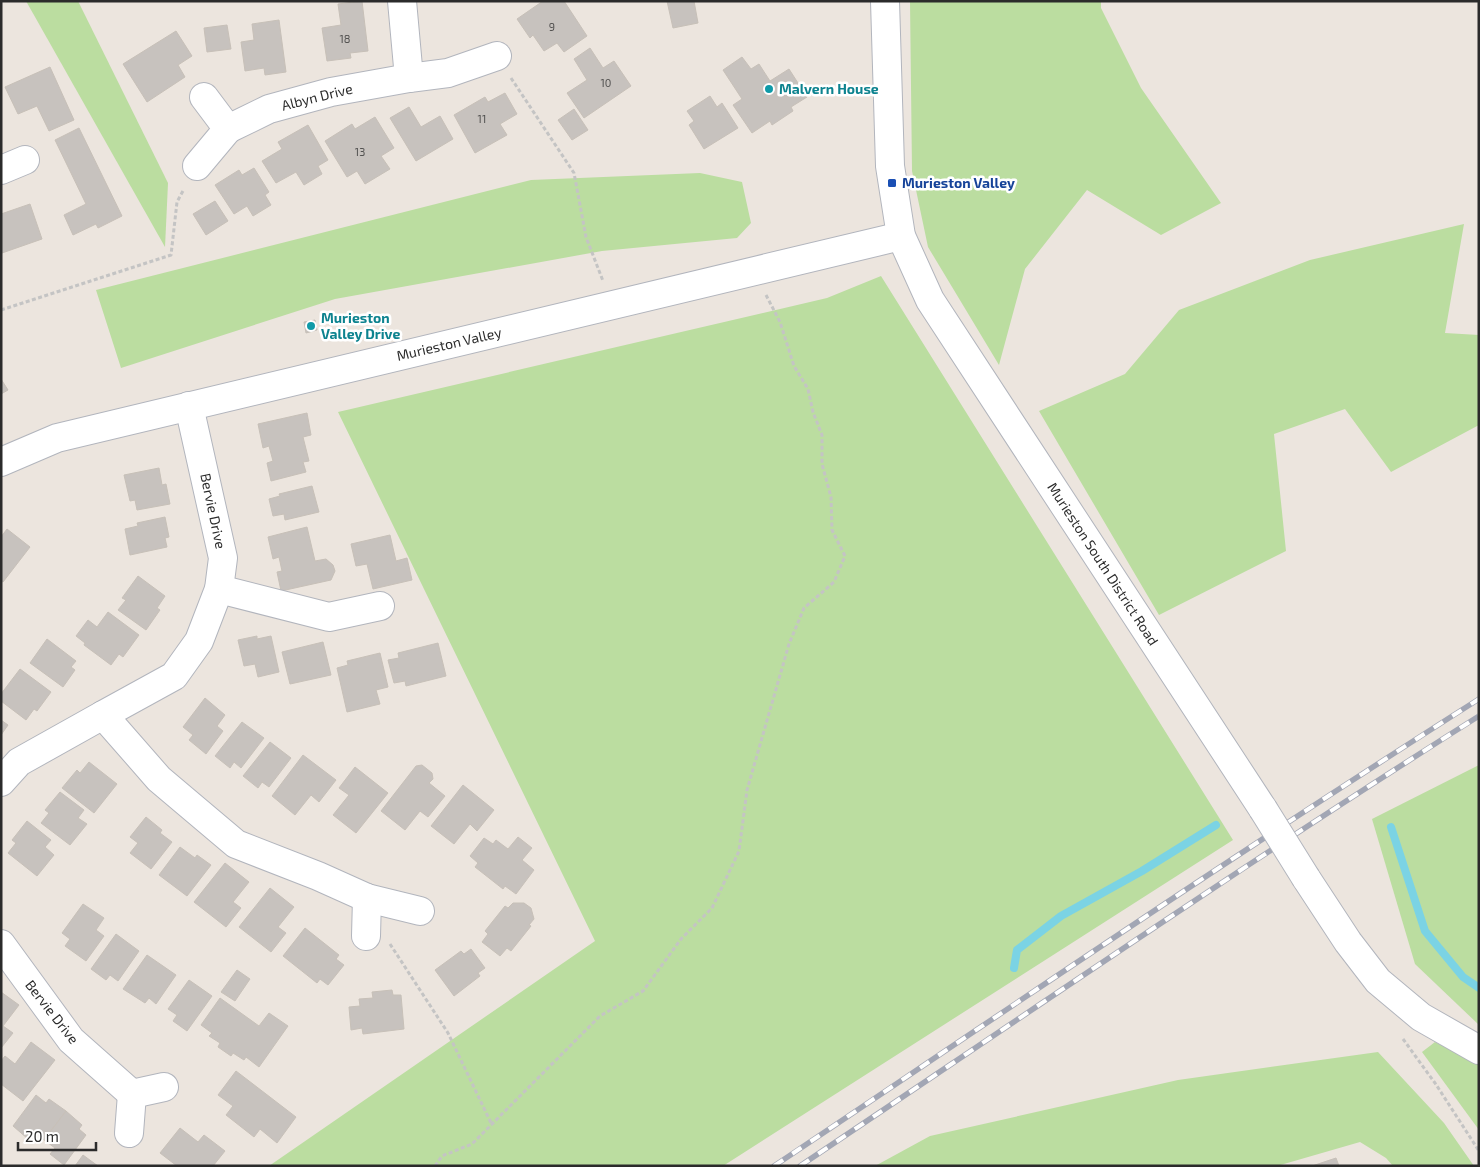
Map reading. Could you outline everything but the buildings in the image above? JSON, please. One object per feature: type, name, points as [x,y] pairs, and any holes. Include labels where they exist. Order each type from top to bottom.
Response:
[{"type":"street","points":[[402,1],[409,78]]},
{"type":"street","name":"Murieston South District Road","points":[[885,1],[890,166],[900,236],[930,300],[1348,942],[1378,982],[1421,1018],[1479,1050]]},
{"type":"street","name":"Albyn Drive","points":[[197,166],[228,129],[269,110],[331,92],[448,73],[497,56]]},
{"type":"street","points":[[204,97],[228,129]]},
{"type":"street","name":"Murieston Valley","points":[[1,462],[57,438],[900,236]]},
{"type":"street","name":"Bervie Drive","points":[[1,782],[19,762],[174,676],[199,641],[219,589],[223,558],[190,406]]},
{"type":"street","points":[[219,589],[329,617],[380,606]]},
{"type":"street","points":[[103,715],[160,779],[236,844],[318,876],[367,898],[420,911]]},
{"type":"street","points":[[366,936],[367,898]]},
{"type":"street","name":"Bervie Drive","points":[[1,944],[71,1040],[132,1094]]},
{"type":"street","points":[[130,1133],[132,1094],[164,1087]]},
{"type":"path","points":[[497,56],[574,173],[586,237],[613,305]]},
{"type":"path","points":[[1,310],[171,255],[177,202],[197,166]]},
{"type":"path","points":[[436,1166],[442,1156],[472,1144],[600,1016],[643,991],[681,939],[712,908],[740,851],[747,790],[789,644],[804,608],[834,582],[845,556],[832,530],[831,497],[822,464],[822,435],[813,412],[808,388],[794,366],[780,322],[753,271]]},
{"type":"path","points":[[366,936],[386,937],[448,1033],[492,1125]]},
{"type":"path","points":[[1401,1035],[1479,1151]]},
{"type":"green space","points":[[26,1],[78,1],[168,183],[165,247]]},
{"type":"green space","points":[[910,1],[1101,1],[1101,8],[1141,88],[1221,203],[1161,235],[1087,190],[1025,269],[999,365],[928,247],[912,171]]},
{"type":"green space","points":[[700,173],[742,182],[751,223],[737,238],[602,251],[335,299],[121,368],[96,290],[531,180]]},
{"type":"green space","points":[[1464,224],[1445,333],[1479,335],[1479,425],[1391,472],[1345,409],[1274,434],[1286,551],[1159,615],[1039,411],[1125,374],[1179,310],[1310,260]]},
{"type":"green space","points":[[881,276],[1233,840],[723,1166],[269,1166],[595,941],[338,412],[827,298]]},
{"type":"green space","points":[[1479,765],[1479,1025],[1415,964],[1372,819]]},
{"type":"green space","points":[[1435,1042],[1479,1064],[1479,1130],[1422,1052]]},
{"type":"green space","points":[[1378,1052],[1444,1123],[1474,1166],[1393,1166],[1386,1158],[1360,1142],[1277,1166],[875,1166],[930,1136],[1178,1080]]},
{"type":"waterway","points":[[1014,968],[1017,950],[1061,916],[1142,871],[1216,825]]},
{"type":"waterway","points":[[1391,827],[1425,931],[1463,977],[1479,988]]},
{"type":"railway","points":[[774,1166],[1213,872],[1479,699]]},
{"type":"railway","points":[[800,1166],[1222,882],[1479,716]]},
{"type":"place","name":"Malvern House","points":[[769,89]]},
{"type":"place","name":"Murieston Valley","points":[[892,183]]},
{"type":"place","name":"Murieston Valley Drive","points":[[311,326]]}]
